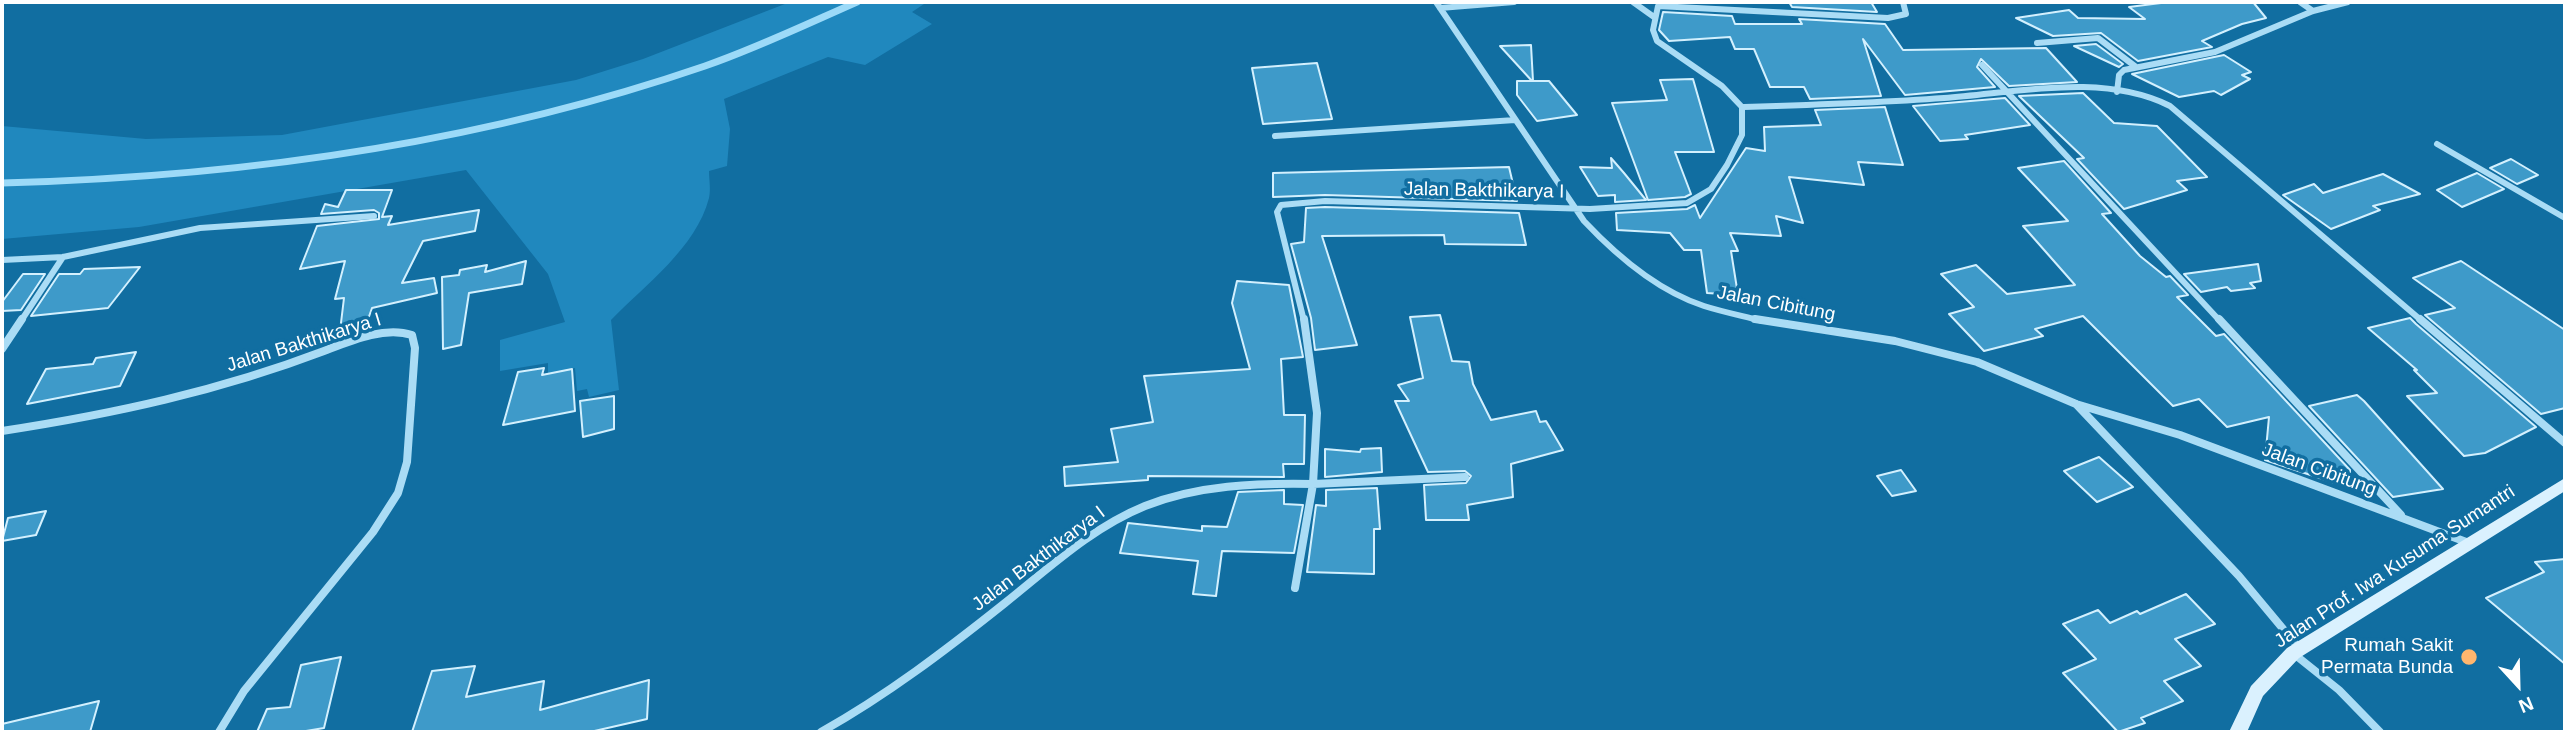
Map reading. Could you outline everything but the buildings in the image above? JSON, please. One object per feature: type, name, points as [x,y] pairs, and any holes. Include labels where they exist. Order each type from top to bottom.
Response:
[{"type":"main road","name":"Jalan Prof. Iwa Kusuma Sumantri","points":[[2238,732],[2257,691],[2297,651],[2565,484]]},
{"type":"street","points":[[1438,5],[1514,2]]},
{"type":"street","points":[[1633,2],[1654,17]]},
{"type":"street","points":[[1574,208],[1624,209],[1678,204],[1704,195],[1727,165],[1742,135],[1742,107],[1722,86],[1663,47],[1654,36],[1654,17],[1658,6],[1888,18],[1906,14],[1903,2]]},
{"type":"street","points":[[2300,2],[2313,11]]},
{"type":"street","points":[[2117,92],[2120,72],[2215,52],[2313,11],[2348,2]]},
{"type":"street","name":"Jalan Cibitung","points":[[1438,5],[1574,208],[1594,233],[1649,277],[1701,305],[1763,321],[1895,341],[1977,362],[2076,404],[2180,435],[2470,543]]},
{"type":"street","points":[[2036,43],[2098,38],[2136,67]]},
{"type":"street","points":[[1982,65],[2401,516]]},
{"type":"street","points":[[1742,107],[2058,88],[2152,94],[2170,106],[2565,443]]},
{"type":"street","points":[[1275,136],[1515,120]]},
{"type":"street","points":[[2437,144],[2565,218]]},
{"type":"street","name":"Jalan Bakthikarya I","points":[[821,732],[931,663],[1055,563],[1122,517],[1170,498],[1202,490],[1249,484],[1313,484],[1318,454],[1315,364],[1277,212],[1279,206],[1289,202],[1325,201],[1574,208]]},
{"type":"street","points":[[2,260],[63,257],[190,229],[374,216]]},
{"type":"street","points":[[2,349],[63,257]]},
{"type":"street","name":"Jalan Bakthikarya I","points":[[2,431],[126,410],[258,375],[336,346],[398,332],[407,331],[412,335],[415,348],[407,462],[398,493],[373,532],[244,691],[219,732]]},
{"type":"street","name":"Jalan Cibitung","points":[[2076,404],[2239,576],[2297,651],[2380,732]]},
{"type":"street","points":[[1295,588],[1313,484],[1465,477]]},
{"type":"shaded area","points":[[790,2],[927,2],[912,12],[932,24],[865,65],[828,57],[724,99],[730,129],[727,166],[709,171],[710,195],[702,216],[693,233],[668,265],[611,320],[619,390],[589,397],[587,389],[577,391],[575,368],[548,374],[548,363],[500,371],[500,340],[565,322],[548,274],[466,170],[139,227],[2,239],[2,126],[146,139],[282,135],[576,80],[643,59]]},
{"type":"waterway","points":[[2,183],[181,173],[270,164],[446,136],[619,93],[705,66],[763,44],[857,2]]},
{"type":"place","name":"Rumah Sakit Permata Bunda","points":[[2469,657]]}]
